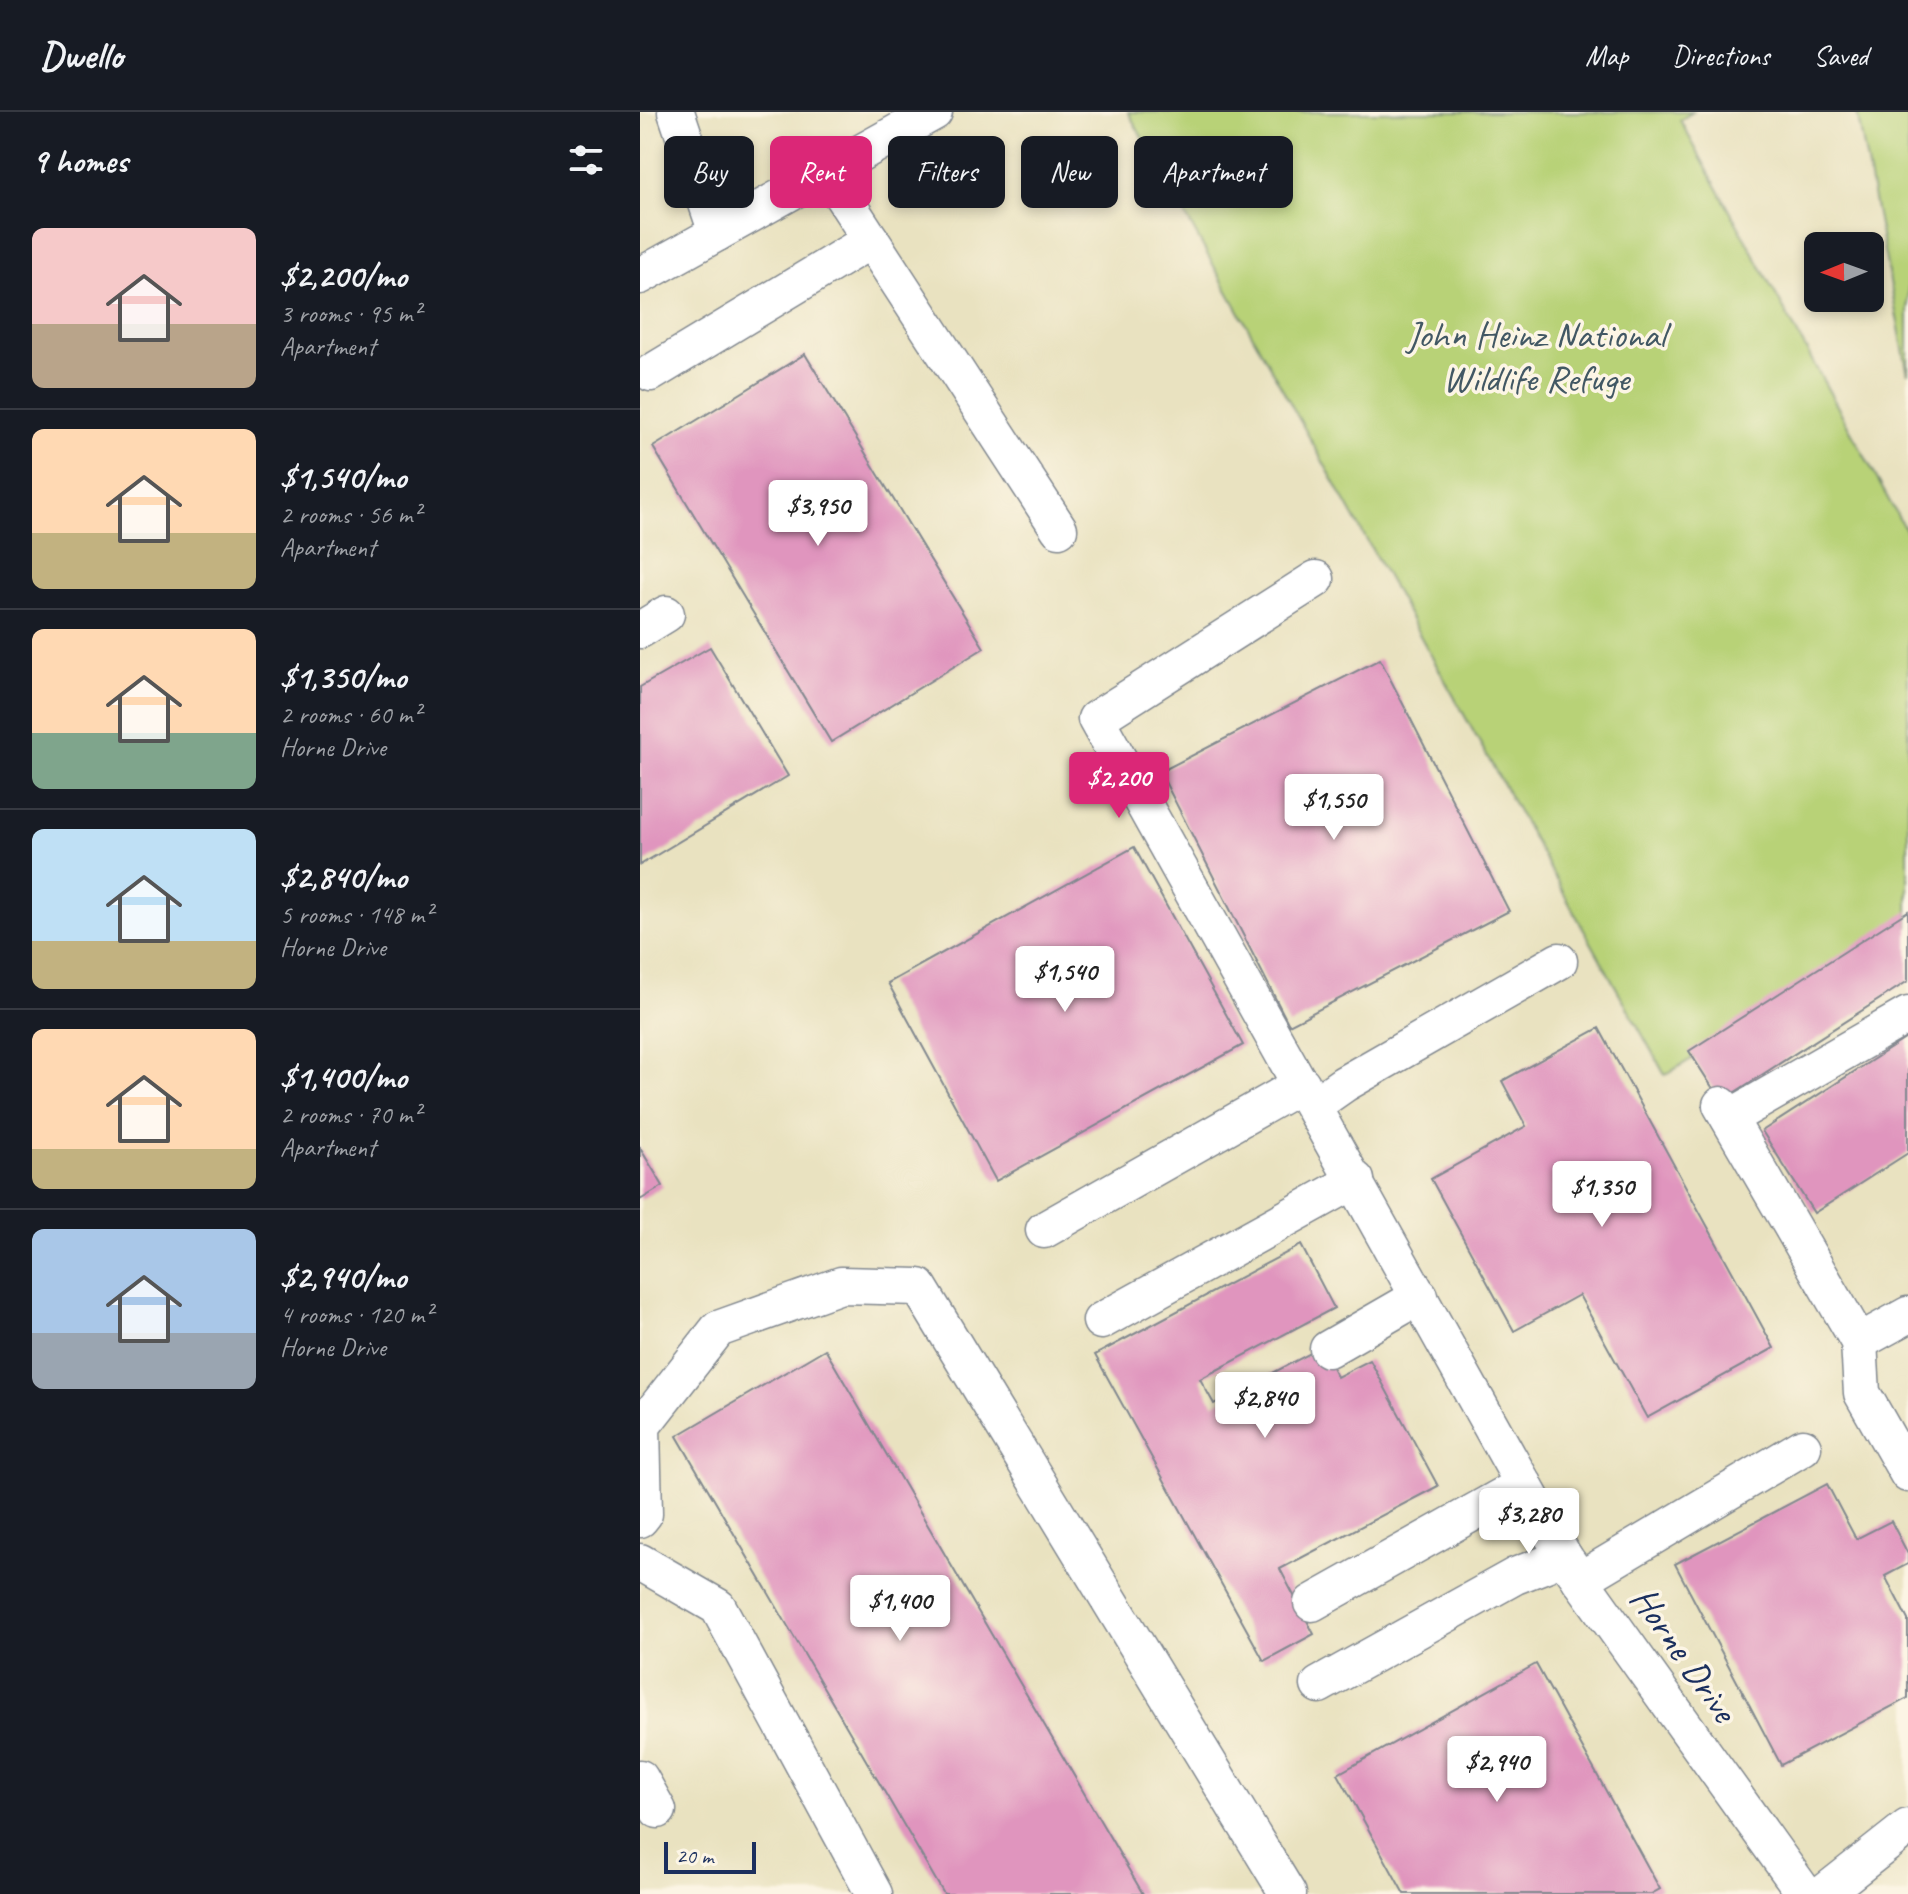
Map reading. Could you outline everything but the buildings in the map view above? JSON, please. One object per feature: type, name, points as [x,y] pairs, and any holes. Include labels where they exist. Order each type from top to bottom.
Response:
[{"type":"street","points":[[676,112],[717,233]]},
{"type":"street","points":[[872,146],[934,112]]},
{"type":"street","points":[[640,276],[770,203]]},
{"type":"street","points":[[850,208],[1059,529]]},
{"type":"street","points":[[651,373],[871,240]]},
{"type":"street","name":"Horne Drive","points":[[1316,579],[1096,719],[1572,1568],[1805,1894]]},
{"type":"street","points":[[1044,1230],[1308,1095],[1344,1084],[1559,961]]},
{"type":"street","points":[[1908,1015],[1725,1112],[1859,1342],[1862,1393],[1908,1474]]},
{"type":"street","points":[[1101,1321],[1350,1169]]},
{"type":"street","points":[[640,1519],[644,1514],[642,1426],[718,1329],[841,1285],[919,1287],[1288,1894]]},
{"type":"street","points":[[1328,1349],[1420,1296]]},
{"type":"street","points":[[1859,1342],[1908,1315]]},
{"type":"street","points":[[1319,1685],[1515,1576],[1572,1568],[1803,1447]]},
{"type":"street","points":[[1312,1603],[1524,1484]]},
{"type":"street","points":[[640,1562],[718,1607],[874,1894]]},
{"type":"street","points":[[640,1778],[658,1810]]},
{"type":"street","points":[[1823,1894],[1908,1827]]},
{"type":"green space","name":"John Heinz National Wildlife Refuge","points":[[1128,112],[1693,112],[1680,120],[1908,535],[1908,927],[1665,1075],[1182,208],[1293,208],[1293,136],[1141,136]]},
{"type":"green space","points":[[1857,112],[1908,112],[1908,374],[1884,251],[1884,232],[1880,232]]}]
